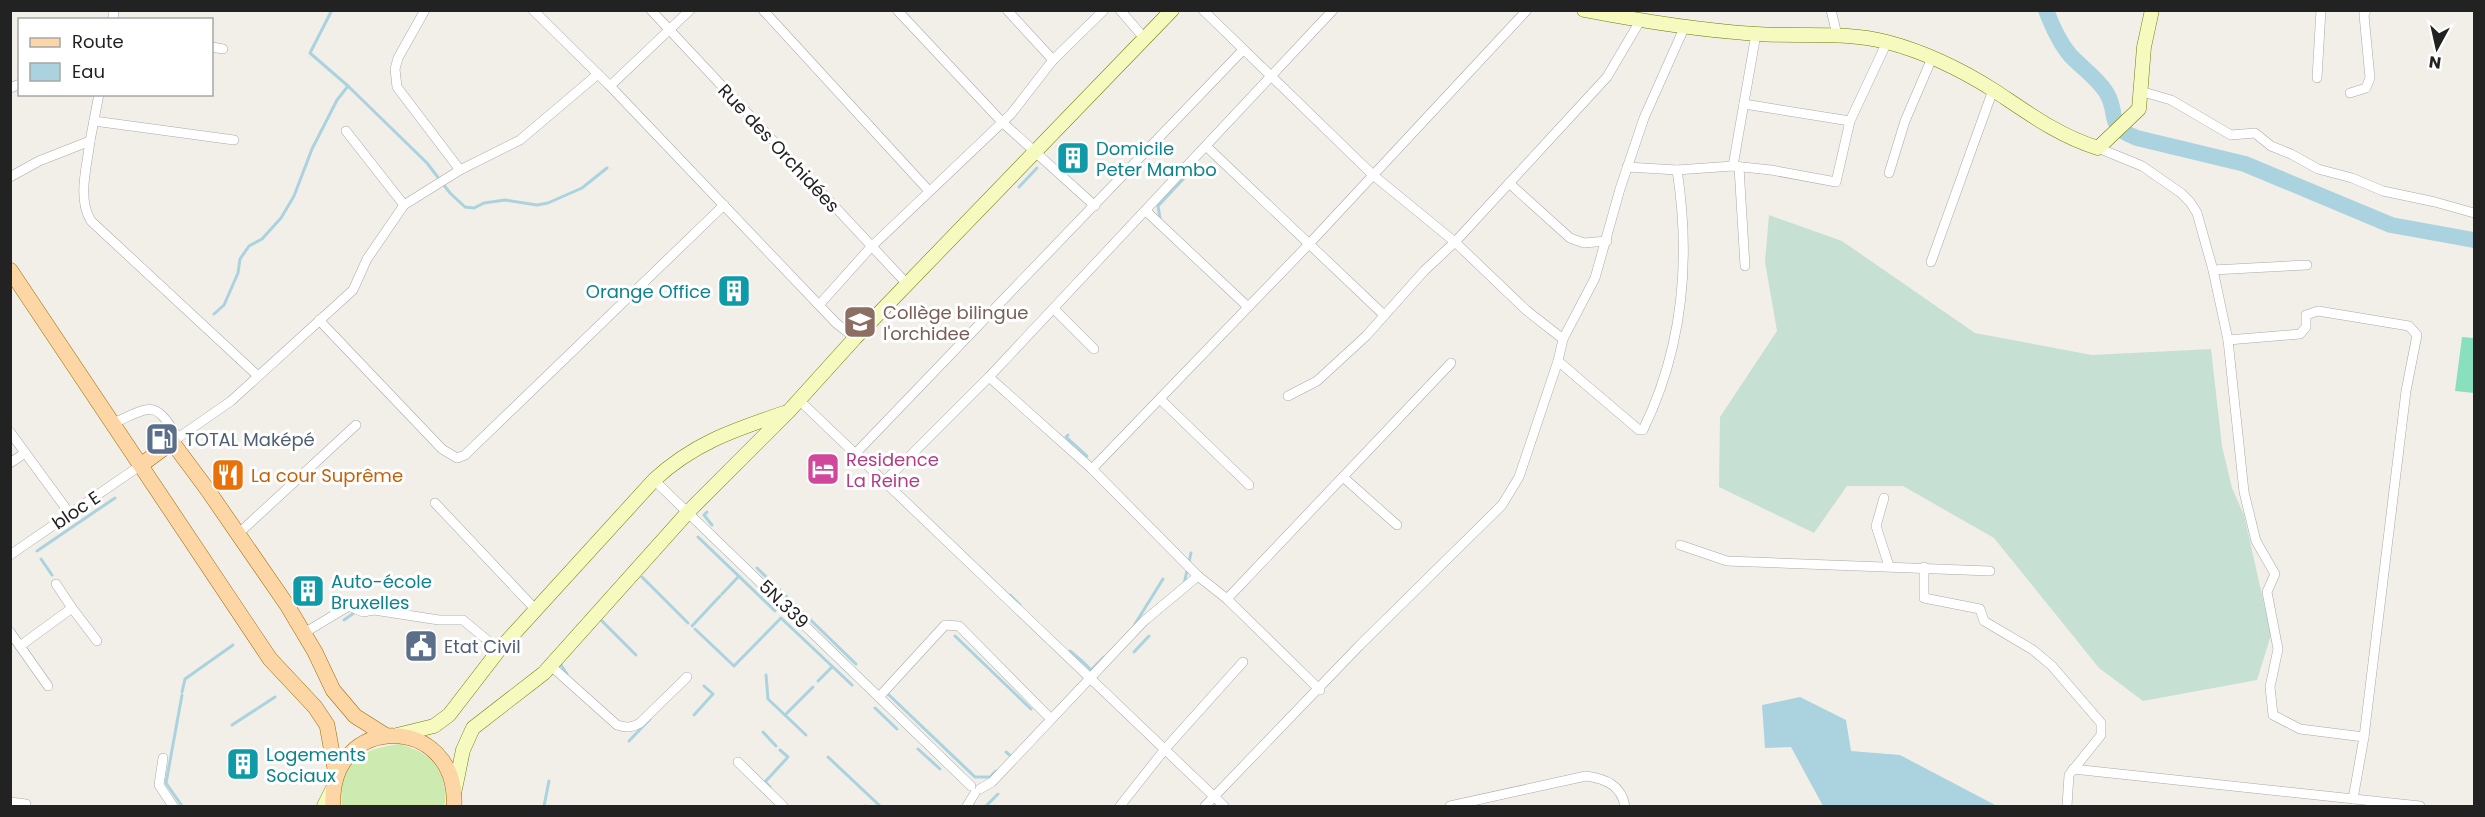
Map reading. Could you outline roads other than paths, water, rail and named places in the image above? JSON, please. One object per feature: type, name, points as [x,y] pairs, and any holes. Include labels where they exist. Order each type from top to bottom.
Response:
[{"type":"main road","points":[[454,807],[454,789],[463,750],[473,728],[516,697],[551,666],[689,512],[789,411],[855,338],[1173,10]]},
{"type":"main road","points":[[1584,10],[1641,21],[1756,34],[1838,34],[1887,42],[1958,69],[2043,124],[2078,142],[2098,148],[2139,109],[2146,26],[2152,10]]},
{"type":"main road","points":[[10,270],[270,659],[315,707],[327,725],[336,774]]},
{"type":"main road","points":[[324,807],[342,762],[355,748],[369,740],[434,726],[442,722],[499,650],[654,480],[677,460],[722,435],[789,411]]},
{"type":"main road","points":[[141,465],[175,440],[304,633],[333,690],[345,706],[355,716],[391,735],[418,740],[436,752],[448,768],[454,789]]},
{"type":"main road","points":[[332,790],[333,807]]},
{"type":"street","points":[[425,10],[398,58],[395,69],[397,87],[460,171]]},
{"type":"street","points":[[533,10],[610,86],[836,323],[855,338]]},
{"type":"street","name":"Rue des Orchidées","points":[[651,10],[908,285]]},
{"type":"street","points":[[610,86],[690,10]]},
{"type":"street","points":[[763,10],[929,191]]},
{"type":"street","points":[[897,10],[1002,122],[1095,206]]},
{"type":"street","points":[[1007,10],[1053,60]]},
{"type":"street","points":[[819,305],[871,248],[1011,114],[1053,60],[1104,10]]},
{"type":"street","points":[[1120,10],[1145,39]]},
{"type":"street","points":[[1203,10],[1373,175],[1455,242],[1526,310],[1563,339]]},
{"type":"street","points":[[884,482],[1054,309],[1333,10]]},
{"type":"street","points":[[1092,470],[1309,244],[1527,10]]},
{"type":"street","points":[[1831,10],[1838,34]]},
{"type":"street","points":[[2317,78],[2321,10]]},
{"type":"street","points":[[2350,93],[2366,88],[2370,78],[2364,15],[2366,10]]},
{"type":"street","points":[[1288,396],[1317,381],[1366,336],[1455,242],[1607,77],[1641,21]]},
{"type":"street","points":[[1205,807],[1320,690],[1359,646],[1502,505],[1514,489],[1558,361],[1563,339],[1595,278],[1627,166],[1644,118],[1685,26]]},
{"type":"street","points":[[1745,266],[1736,166],[1756,34]]},
{"type":"street","points":[[1627,166],[1677,170],[1736,166],[1836,182],[1850,121],[1887,42]]},
{"type":"street","points":[[213,47],[223,49]]},
{"type":"street","points":[[855,454],[1243,50]]},
{"type":"street","points":[[1889,173],[1905,121],[1932,58]]},
{"type":"street","points":[[113,423],[146,408],[154,409],[164,416],[175,440],[224,406],[353,290],[367,259],[404,205],[460,171],[531,133],[598,74]]},
{"type":"street","points":[[1931,262],[1993,90]]},
{"type":"street","points":[[2140,91],[2171,100],[2231,135],[2255,133],[2271,146],[2318,169],[2352,178],[2383,191],[2475,213]]},
{"type":"street","points":[[99,96],[82,201],[85,211],[91,220],[258,376]]},
{"type":"street","points":[[1744,104],[1850,121]]},
{"type":"street","points":[[94,121],[234,141]]},
{"type":"street","points":[[346,131],[404,205]]},
{"type":"street","points":[[10,177],[62,151],[90,141]]},
{"type":"street","points":[[1207,147],[1384,315]]},
{"type":"street","points":[[2098,148],[2142,166],[2181,193],[2197,213],[2213,270],[2228,340],[2244,492],[2256,541],[2275,574],[2267,592],[2278,649],[2270,687],[2273,715],[2300,729],[2364,737]]},
{"type":"street","points":[[1558,361],[1639,430],[1643,430],[1656,403],[1667,371],[1680,316],[1684,239],[1683,206],[1677,170]]},
{"type":"street","points":[[1509,183],[1570,238],[1584,243],[1606,241]]},
{"type":"street","points":[[319,320],[442,449],[457,458],[465,454],[724,205]]},
{"type":"street","points":[[1146,211],[1248,308]]},
{"type":"street","points":[[2213,270],[2307,265]]},
{"type":"street","points":[[1054,309],[1094,349]]},
{"type":"street","points":[[2228,340],[2300,334],[2306,327],[2306,315],[2318,311],[2409,326],[2417,335],[2406,392],[2364,737],[2353,799]]},
{"type":"street","points":[[1227,599],[1451,363]]},
{"type":"street","points":[[989,377],[1092,470],[1198,576],[1227,599],[1320,690]]},
{"type":"street","points":[[1160,399],[1249,485]]},
{"type":"street","points":[[799,400],[1224,807]]},
{"type":"street","points":[[238,534],[356,425]]},
{"type":"street","points":[[10,432],[70,514]]},
{"type":"street","points":[[10,463],[25,453]]},
{"type":"street","name":"bloc E","points":[[10,555],[141,465]]},
{"type":"street","points":[[1343,477],[1397,525]]},
{"type":"street","name":"5N.339","points":[[654,480],[975,789]]},
{"type":"street","points":[[1884,498],[1876,526],[1889,566]]},
{"type":"street","points":[[435,503],[536,610]]},
{"type":"street","points":[[1680,545],[1722,561],[1990,571]]},
{"type":"street","points":[[1924,567],[1924,598],[1980,609],[1984,621],[2032,650],[2052,666],[2101,723],[2101,735],[2073,769],[2067,782],[2067,807]]},
{"type":"street","points":[[967,807],[975,789],[992,782],[1152,613],[1198,576]]},
{"type":"street","points":[[56,584],[97,641]]},
{"type":"street","points":[[304,633],[349,606],[363,612],[374,610],[439,620],[463,620],[499,650]]},
{"type":"street","points":[[20,646],[72,608]]},
{"type":"street","points":[[879,698],[945,625],[952,624],[958,626],[1051,719]]},
{"type":"street","points":[[10,632],[48,686]]},
{"type":"street","points":[[1120,807],[1165,749],[1243,662]]},
{"type":"street","points":[[551,666],[617,725],[626,728],[632,728],[640,723],[687,677]]},
{"type":"street","points":[[163,758],[159,785],[173,807]]},
{"type":"street","points":[[738,762],[783,807]]},
{"type":"street","points":[[2073,769],[2420,807]]},
{"type":"street","points":[[1449,807],[1586,776],[1600,778],[1616,786],[1623,797],[1625,807]]},
{"type":"street","points":[[10,802],[26,804]]},
{"type":"water","points":[[1800,697],[1846,720],[1851,751],[1900,755],[1997,806],[1823,806],[1791,747],[1765,748],[1762,705]]},
{"type":"waterway","points":[[214,314],[224,305],[238,273],[240,259],[249,246],[262,239],[281,218],[294,196],[312,149],[337,100],[348,86],[310,53],[332,10]]},
{"type":"waterway","points":[[2046,10],[2066,50],[2106,92],[2116,124],[2127,133],[2137,138],[2245,164],[2391,225],[2474,240]]},
{"type":"waterway","points":[[348,86],[427,163],[450,193],[465,207],[474,208],[484,203],[505,200],[537,205],[548,203],[582,188],[607,168]]},
{"type":"waterway","points":[[1019,187],[1037,168]]},
{"type":"waterway","points":[[1160,218],[1158,206],[1187,175]]},
{"type":"waterway","points":[[1068,435],[1066,437],[1087,456]]},
{"type":"waterway","points":[[84,519],[115,498]]},
{"type":"waterway","points":[[707,512],[704,515],[712,525]]},
{"type":"waterway","points":[[37,551],[84,519]]},
{"type":"waterway","points":[[698,537],[775,611]]},
{"type":"waterway","points":[[1184,584],[1191,553]]},
{"type":"waterway","points":[[41,559],[52,575]]},
{"type":"waterway","points":[[757,568],[856,664]]},
{"type":"waterway","points":[[722,594],[739,576]]},
{"type":"waterway","points":[[642,577],[688,623]]},
{"type":"waterway","points":[[1135,624],[1163,579]]},
{"type":"waterway","points":[[1010,595],[1020,605]]},
{"type":"waterway","points":[[692,626],[720,596]]},
{"type":"waterway","points":[[344,620],[368,603]]},
{"type":"waterway","points":[[695,629],[734,666],[781,618],[852,685]]},
{"type":"waterway","points":[[602,621],[636,655]]},
{"type":"waterway","points":[[955,636],[1031,709]]},
{"type":"waterway","points":[[1134,652],[1149,636]]},
{"type":"waterway","points":[[182,692],[185,679],[233,645]]},
{"type":"waterway","points":[[1070,651],[1083,662]]},
{"type":"waterway","points":[[1084,663],[1091,670],[1104,657]]},
{"type":"waterway","points":[[561,665],[567,674]]},
{"type":"waterway","points":[[818,681],[832,667]]},
{"type":"waterway","points":[[766,675],[768,699],[806,735]]},
{"type":"waterway","points":[[694,715],[713,694],[704,686]]},
{"type":"waterway","points":[[785,715],[813,687]]},
{"type":"waterway","points":[[182,695],[166,783],[182,806]]},
{"type":"waterway","points":[[889,695],[975,777],[990,777],[996,771]]},
{"type":"waterway","points":[[232,725],[275,697]]},
{"type":"waterway","points":[[875,708],[897,729]]},
{"type":"waterway","points":[[629,741],[650,719]]},
{"type":"waterway","points":[[763,732],[776,746]]},
{"type":"waterway","points":[[918,749],[940,769]]},
{"type":"waterway","points":[[770,787],[765,782],[788,757],[780,750]]},
{"type":"waterway","points":[[1006,752],[1012,757],[1010,759]]},
{"type":"waterway","points":[[828,757],[880,806]]},
{"type":"waterway","points":[[544,806],[549,781]]},
{"type":"waterway","points":[[986,806],[998,794]]},
{"type":"place","name":"Domicile Peter Mambo","points":[[1073,158]]},
{"type":"place","name":"Orange Office","points":[[734,291]]},
{"type":"place","name":"Collège bilingue l'orchidee","points":[[860,322]]},
{"type":"place","name":"TOTAL Maképé","points":[[162,439]]},
{"type":"place","name":"Residence La Reine","points":[[823,469]]},
{"type":"place","name":"La cour Suprême","points":[[228,475]]},
{"type":"place","name":"Auto-école Bruxelles","points":[[308,591]]},
{"type":"place","name":"Etat Civil","points":[[421,646]]},
{"type":"place","name":"Logements Sociaux","points":[[243,764]]}]
